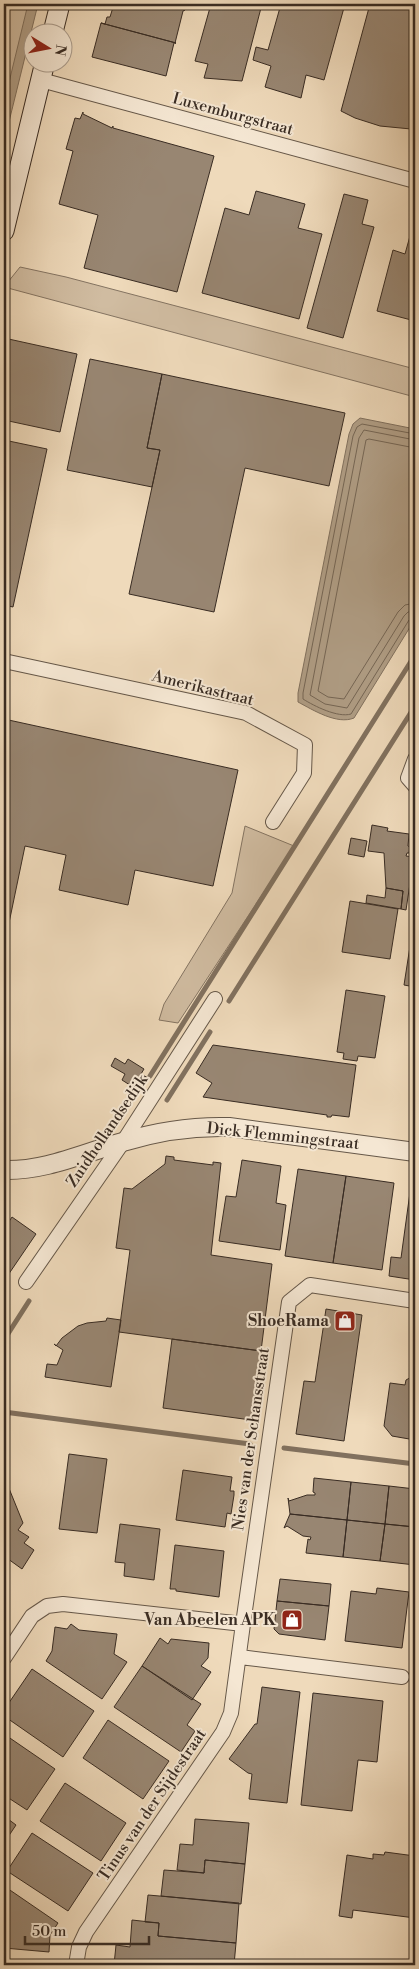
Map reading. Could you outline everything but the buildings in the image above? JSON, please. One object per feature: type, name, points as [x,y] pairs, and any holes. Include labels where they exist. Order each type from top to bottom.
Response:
[{"type":"main road","points":[[56,22],[60,4]]},
{"type":"main road","points":[[4,231],[43,72]]},
{"type":"street","name":"Luxemburgstraat","points":[[46,72],[415,181]]},
{"type":"street","name":"Amerikastraat","points":[[4,661],[246,713],[305,745],[304,773],[273,822]]},
{"type":"street","points":[[415,759],[408,778],[415,786]]},
{"type":"street","name":"Zuidhollandsedijk","points":[[26,1282],[123,1142],[216,999]]},
{"type":"street","name":"Dick Flemmingstraat","points":[[4,1170],[41,1168],[158,1132],[203,1126],[229,1127],[415,1152]]},
{"type":"street","name":"Nies van der Schansstraat","points":[[240,1657],[243,1624],[289,1302],[310,1286],[415,1301]]},
{"type":"street","points":[[4,1658],[32,1616],[47,1606],[63,1604],[243,1624]]},
{"type":"street","points":[[240,1657],[402,1677]]},
{"type":"street","name":"Tinus van der Sijdestraat","points":[[76,1965],[79,1948],[86,1932],[223,1732],[231,1713],[240,1657]]},
{"type":"shaded area","points":[[4,4],[30,4],[25,22],[22,22],[22,35],[4,106]]},
{"type":"shaded area","points":[[20,267],[66,277],[415,369],[415,397],[4,287]]},
{"type":"shaded area","points":[[245,826],[294,846],[178,1023],[159,1020],[164,1004],[232,893]]},
{"type":"water","points":[[28,4],[38,4],[34,22],[24,22]]},
{"type":"water","points":[[22,29],[22,69],[4,142],[4,103]]},
{"type":"water","points":[[360,418],[415,429],[415,619],[354,718],[340,720],[325,716],[298,702],[298,693],[349,434],[353,424]]},
{"type":"waterway","points":[[150,1076],[415,655]]},
{"type":"waterway","points":[[229,1001],[415,706]]},
{"type":"waterway","points":[[167,1100],[210,1032]]},
{"type":"waterway","points":[[4,1340],[29,1301]]},
{"type":"waterway","points":[[4,1412],[250,1444]]},
{"type":"waterway","points":[[284,1448],[415,1464]]},
{"type":"place","name":"ShoeRama","points":[[345,1321]]},
{"type":"place","name":"Van Abeelen APK","points":[[292,1620]]}]
